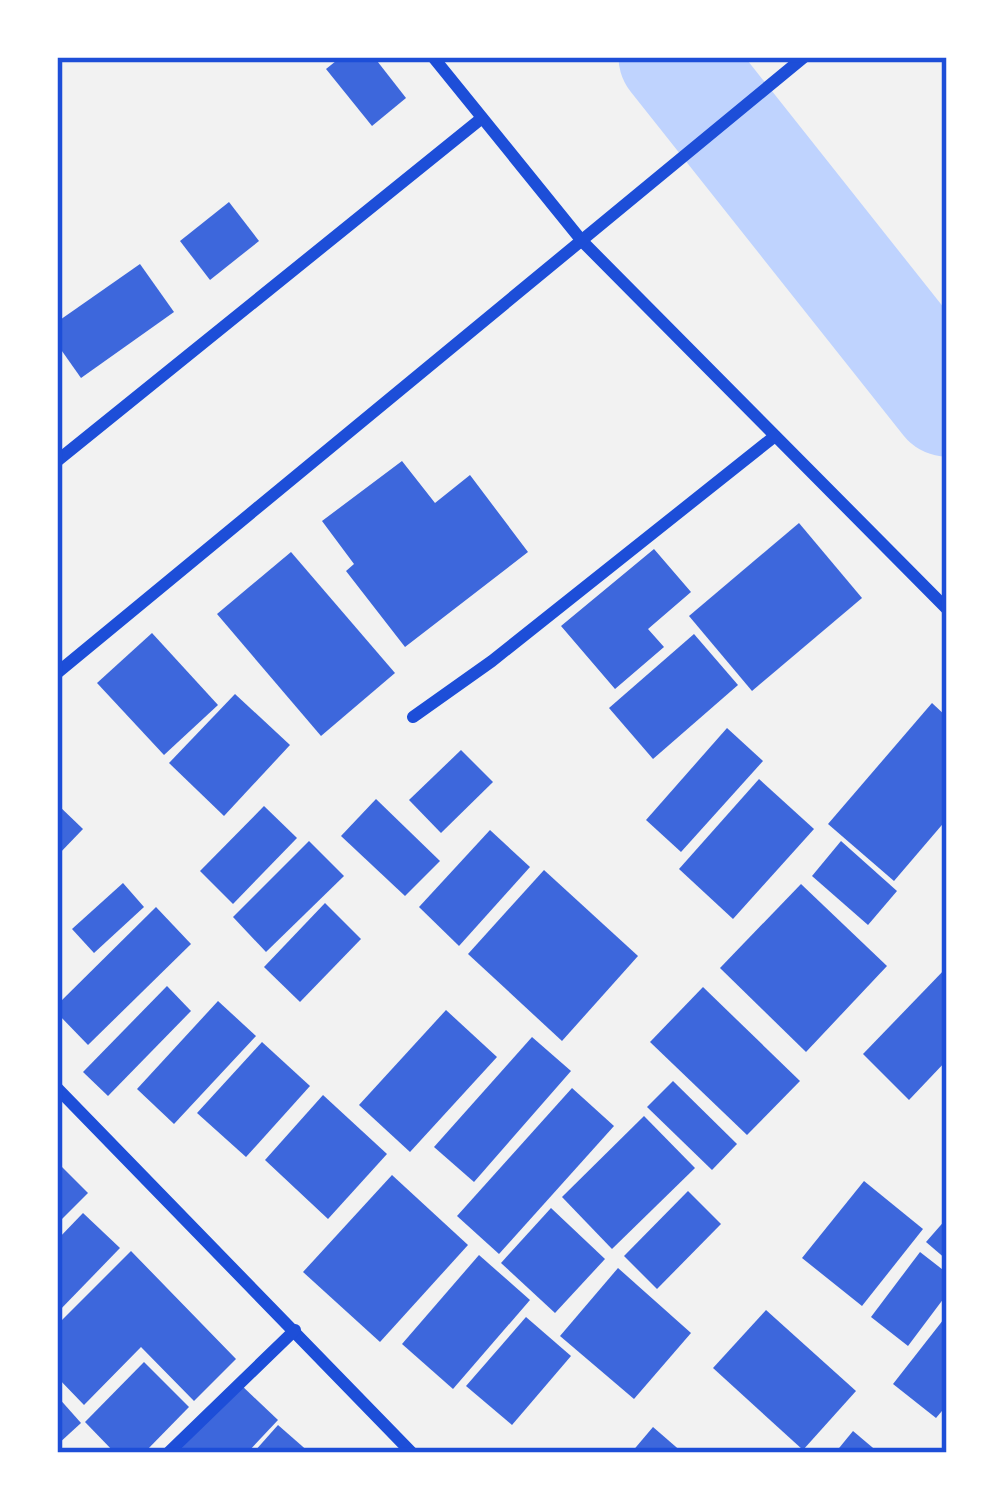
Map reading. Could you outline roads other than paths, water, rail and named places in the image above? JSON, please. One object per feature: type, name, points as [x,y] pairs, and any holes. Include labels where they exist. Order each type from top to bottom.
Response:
[{"type":"street","points":[[433,57],[581,241],[947,609]]},
{"type":"street","points":[[57,673],[804,57]]},
{"type":"street","points":[[57,461],[482,118]]},
{"type":"street","points":[[413,717],[492,662],[775,436]]},
{"type":"street","points":[[57,1088],[412,1453]]},
{"type":"street","points":[[168,1453],[295,1330]]},
{"type":"waterway","points":[[674,57],[947,401]]}]
